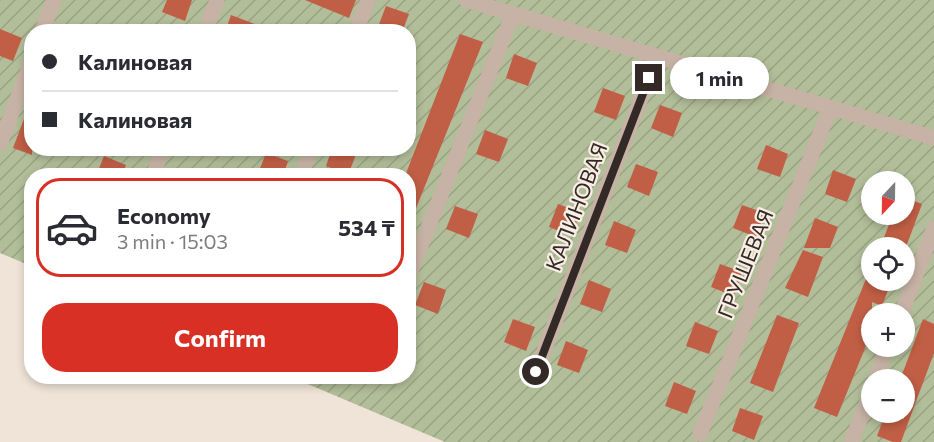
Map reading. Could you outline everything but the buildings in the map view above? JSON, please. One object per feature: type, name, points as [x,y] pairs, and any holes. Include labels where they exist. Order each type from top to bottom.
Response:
[{"type":"street","points":[[45,24],[54,0]]},
{"type":"street","points":[[209,24],[217,0]]},
{"type":"street","points":[[359,24],[368,0]]},
{"type":"street","points":[[466,0],[934,138]]},
{"type":"street","points":[[416,258],[513,14]]},
{"type":"street","name":"КАЛИНОВАЯ","points":[[536,372],[657,57]]},
{"type":"street","points":[[0,144],[24,81]]},
{"type":"street","name":"ГРУШЕВАЯ","points":[[700,434],[830,109]]},
{"type":"street","points":[[905,303],[934,228]]},
{"type":"street","points":[[851,442],[861,417]]},
{"type":"green space","points":[[0,0],[934,0],[934,442],[445,442],[308,384],[416,384],[416,168],[24,168],[24,263],[0,253]]},
{"type":"route","points":[[536,372],[649,78]]}]
